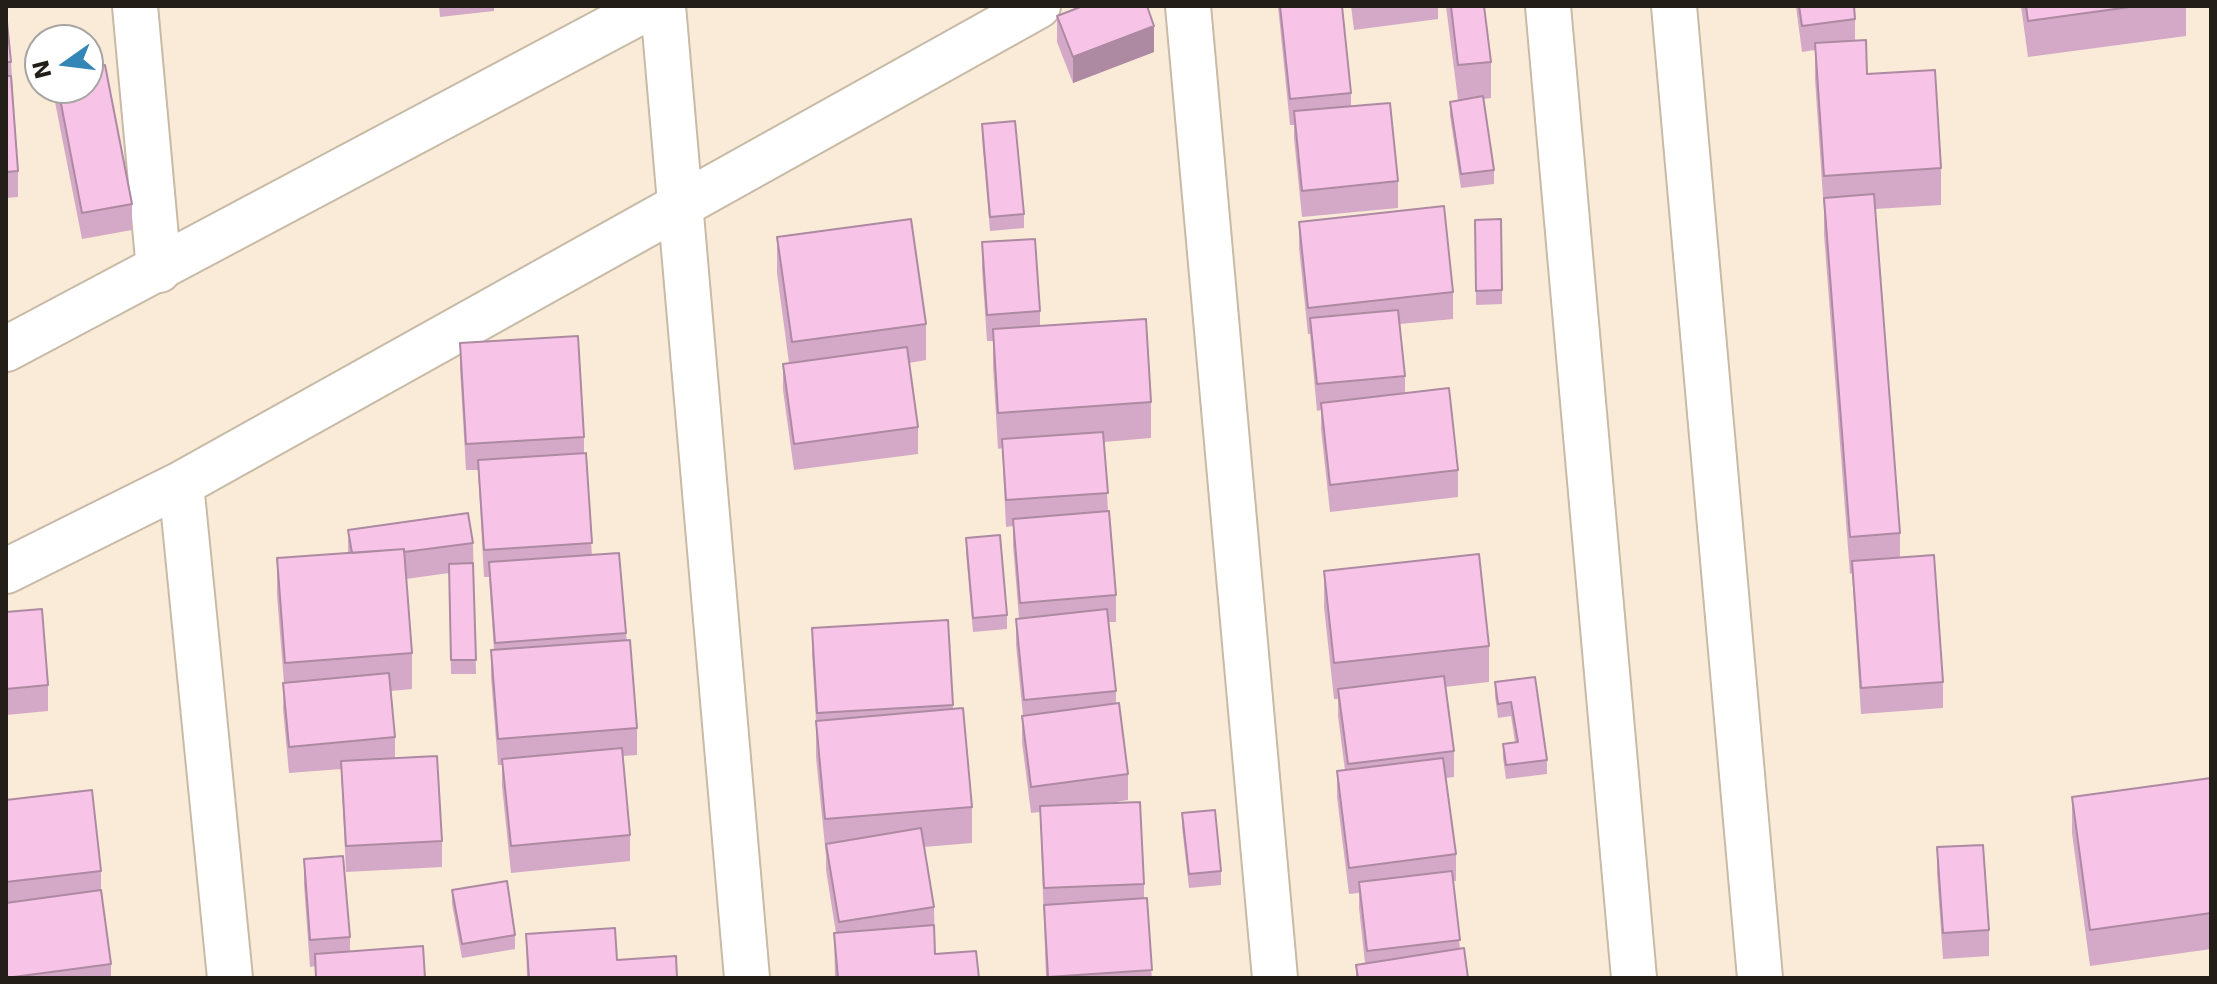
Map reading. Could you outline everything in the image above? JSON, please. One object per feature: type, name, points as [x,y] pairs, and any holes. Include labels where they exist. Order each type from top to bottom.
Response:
[{"type":"street","points":[[135,6],[159,270]]},
{"type":"street","points":[[6,349],[651,6]]},
{"type":"street","points":[[663,6],[747,978]]},
{"type":"street","points":[[6,571],[181,484],[1038,6]]},
{"type":"street","points":[[1188,6],[1275,978]]},
{"type":"street","points":[[1548,6],[1634,978]]},
{"type":"street","points":[[1674,6],[1760,978]]},
{"type":"street","points":[[181,484],[230,978]]},
{"type":"building","points":[[1083,6],[1147,6],[1154,26],[1073,57],[1057,16]]},
{"type":"building","points":[[1280,6],[1342,6],[1351,93],[1290,99]]},
{"type":"building","points":[[1451,6],[1484,6],[1491,62],[1458,65]]},
{"type":"building","points":[[1799,6],[1854,6],[1855,19],[1802,26]]},
{"type":"building","points":[[2026,6],[2137,6],[2028,21]]},
{"type":"building","points":[[6,12],[11,62],[6,62]]},
{"type":"building","points":[[1866,40],[1867,74],[1935,70],[1941,168],[1824,176],[1815,43]]},
{"type":"building","points":[[104,65],[132,204],[82,213],[61,104],[104,104]]},
{"type":"building","points":[[6,76],[11,76],[18,171],[6,172]]},
{"type":"building","points":[[1483,96],[1494,170],[1461,174],[1450,102]]},
{"type":"building","points":[[1390,103],[1398,181],[1302,191],[1294,111]]},
{"type":"building","points":[[1015,121],[1024,214],[990,217],[982,124]]},
{"type":"building","points":[[1874,194],[1900,533],[1850,537],[1824,198]]},
{"type":"building","points":[[1444,206],[1453,292],[1308,308],[1299,222]]},
{"type":"building","points":[[911,219],[926,324],[792,342],[777,237]]},
{"type":"building","points":[[1501,219],[1502,290],[1476,291],[1475,220]]},
{"type":"building","points":[[1035,239],[1040,311],[987,315],[982,242]]},
{"type":"building","points":[[1398,310],[1405,376],[1317,384],[1310,318]]},
{"type":"building","points":[[1146,319],[1151,402],[998,413],[993,329]]},
{"type":"building","points":[[578,336],[584,437],[466,444],[460,343]]},
{"type":"building","points":[[907,347],[918,427],[794,444],[783,364]]},
{"type":"building","points":[[1449,388],[1458,470],[1330,485],[1321,403]]},
{"type":"building","points":[[1103,432],[1108,493],[1006,500],[1002,439]]},
{"type":"building","points":[[586,453],[592,543],[484,550],[478,460]]},
{"type":"building","points":[[1109,511],[1116,595],[1020,603],[1013,519]]},
{"type":"building","points":[[468,513],[473,543],[404,552],[404,549],[352,553],[348,530]]},
{"type":"building","points":[[1000,535],[1007,615],[973,618],[966,538]]},
{"type":"building","points":[[404,549],[412,653],[285,663],[277,558]]},
{"type":"building","points":[[619,553],[626,633],[495,643],[489,562]]},
{"type":"building","points":[[1479,554],[1489,646],[1334,663],[1324,571]]},
{"type":"building","points":[[1934,555],[1943,682],[1861,688],[1852,561]]},
{"type":"building","points":[[473,563],[476,660],[451,660],[449,564]]},
{"type":"building","points":[[42,609],[48,685],[6,689],[6,612]]},
{"type":"building","points":[[1107,609],[1116,691],[1024,700],[1016,619]]},
{"type":"building","points":[[948,620],[953,705],[817,713],[812,628]]},
{"type":"building","points":[[630,640],[637,728],[498,739],[491,650]]},
{"type":"building","points":[[389,673],[395,737],[289,747],[283,683]]},
{"type":"building","points":[[1444,676],[1454,751],[1348,764],[1338,689]]},
{"type":"building","points":[[1535,677],[1547,760],[1506,765],[1503,744],[1518,742],[1511,702],[1498,704],[1495,682]]},
{"type":"building","points":[[1119,703],[1128,774],[1031,787],[1022,716]]},
{"type":"building","points":[[963,708],[972,807],[825,819],[816,721]]},
{"type":"building","points":[[622,748],[630,835],[511,846],[502,759]]},
{"type":"building","points":[[437,756],[442,841],[346,846],[341,761]]},
{"type":"building","points":[[1443,758],[1456,854],[1349,868],[1337,771]]},
{"type":"building","points":[[2211,778],[2211,913],[2090,930],[2072,797]]},
{"type":"building","points":[[92,790],[101,871],[6,882],[6,800]]},
{"type":"building","points":[[1140,802],[1144,884],[1044,888],[1040,806]]},
{"type":"building","points":[[1215,810],[1221,871],[1189,874],[1182,813]]},
{"type":"building","points":[[921,828],[934,907],[839,922],[826,844]]},
{"type":"building","points":[[1983,845],[1989,930],[1943,933],[1937,847]]},
{"type":"building","points":[[343,856],[350,937],[310,940],[304,859]]},
{"type":"building","points":[[1452,871],[1460,940],[1367,951],[1359,882]]},
{"type":"building","points":[[507,881],[515,935],[462,944],[452,890]]},
{"type":"building","points":[[101,890],[111,964],[6,978],[6,903]]},
{"type":"building","points":[[1147,898],[1152,970],[1048,977],[1044,905]]},
{"type":"building","points":[[934,925],[935,954],[976,951],[979,978],[838,978],[834,933]]},
{"type":"building","points":[[615,928],[617,960],[676,956],[677,978],[529,978],[526,934]]},
{"type":"building","points":[[423,946],[425,978],[316,978],[315,954]]},
{"type":"building","points":[[1464,948],[1468,978],[1358,978],[1356,965]]}]
